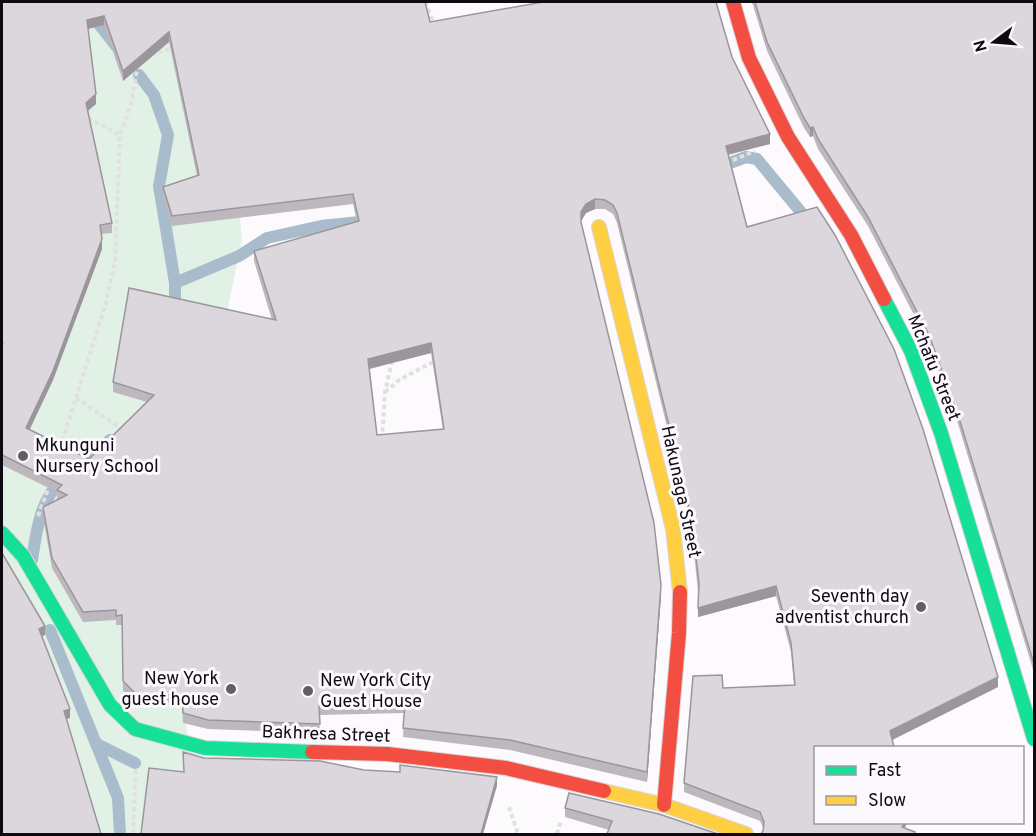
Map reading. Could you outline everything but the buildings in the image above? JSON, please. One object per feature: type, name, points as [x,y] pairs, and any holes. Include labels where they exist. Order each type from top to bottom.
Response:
[{"type":"street","name":"Mchafu Street","points":[[733,2],[749,58],[788,137],[851,235],[911,351],[941,433],[1035,739]]},
{"type":"street","name":"Hakunaga Street","points":[[599,227],[673,529],[680,594],[680,633],[664,805]]},
{"type":"street","name":"Bakhresa Street","points":[[2,533],[23,556],[110,705],[135,729],[205,748],[387,754],[506,768],[664,805],[746,834]]},
{"type":"path","points":[[425,2],[439,32]]},
{"type":"path","points":[[58,456],[106,303],[115,261],[120,135],[131,104],[140,61],[182,46]]},
{"type":"path","points":[[84,115],[102,128],[120,135]]},
{"type":"path","points":[[724,164],[788,137]]},
{"type":"path","points":[[383,446],[385,392],[393,350]]},
{"type":"path","points":[[385,392],[399,380],[439,360]]},
{"type":"path","points":[[76,398],[131,436]]},
{"type":"path","points":[[23,556],[52,475]]},
{"type":"path","points":[[133,834],[137,788],[135,729]]},
{"type":"shaded area","points":[[2,2],[146,2],[230,102],[242,240],[217,361],[136,524],[205,803],[205,834],[2,834]]},
{"type":"waterway","points":[[87,2],[91,14],[117,47]]},
{"type":"waterway","points":[[139,75],[154,95],[168,135],[159,186],[175,283],[175,314]]},
{"type":"waterway","points":[[716,168],[746,157],[757,159],[810,223]]},
{"type":"waterway","points":[[175,283],[239,256],[267,238],[321,226],[369,221]]},
{"type":"waterway","points":[[75,469],[110,440]]},
{"type":"waterway","points":[[32,560],[40,517],[49,497],[62,480]]},
{"type":"waterway","points":[[50,630],[118,798],[120,834]]},
{"type":"waterway","points":[[99,745],[135,763]]},
{"type":"traffic: fast","points":[[884,299],[911,351],[941,433],[1034,739]]},
{"type":"traffic: fast","points":[[2,533],[23,556],[110,705],[135,729],[205,748],[312,752]]},
{"type":"traffic: slow","points":[[599,227],[673,529],[680,592]]},
{"type":"traffic: slow","points":[[604,791],[664,805],[746,834]]},
{"type":"traffic: jam","points":[[733,2],[749,58],[788,137],[851,235],[884,299]]},
{"type":"traffic: jam","points":[[664,805],[679,633],[680,592]]},
{"type":"traffic: jam","points":[[312,752],[387,754],[506,768],[604,791]]},
{"type":"place","name":"Mkunguni Nursery School","points":[[23,456]]},
{"type":"place","name":"Seventh day adventist church","points":[[921,607]]},
{"type":"place","name":"New York guest house","points":[[231,689]]},
{"type":"place","name":"New York City Guest House","points":[[308,691]]}]
